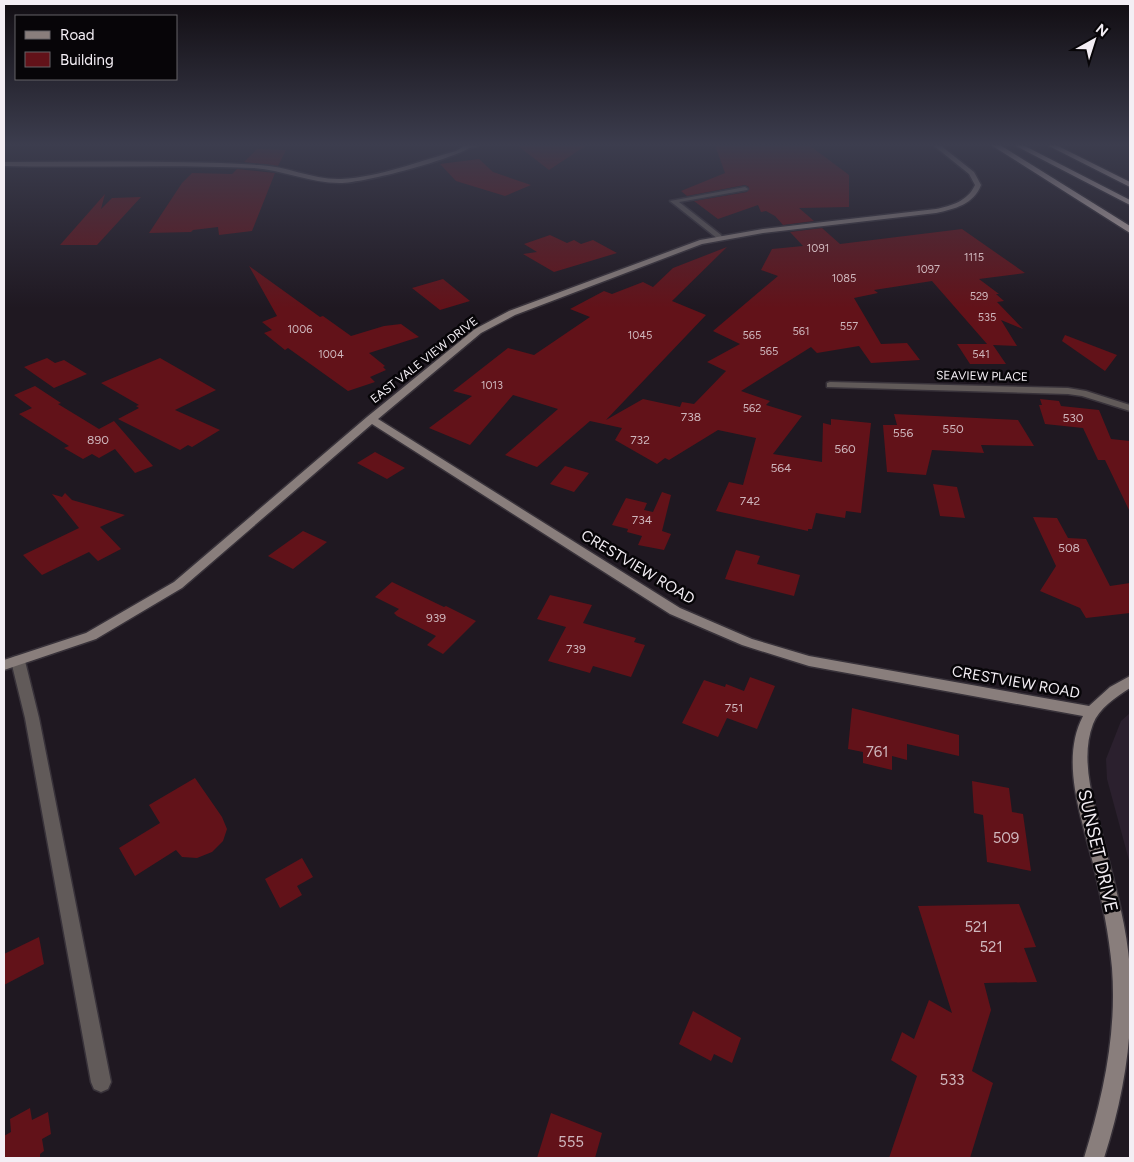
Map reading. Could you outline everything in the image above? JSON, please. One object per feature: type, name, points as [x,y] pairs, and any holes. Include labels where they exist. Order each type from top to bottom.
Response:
[{"type":"highway","points":[[1081,199],[1130,230]]},
{"type":"street","points":[[683,199],[672,201],[718,237]]},
{"type":"street","name":"EAST VALE VIEW DRIVE","points":[[11,663],[91,636],[178,584],[371,419],[478,331],[512,313],[683,248],[718,237],[936,211],[954,207],[966,199]]},
{"type":"street","name":"SEAVIEW PLACE","points":[[830,385],[1068,391],[1083,393],[1130,408]]},
{"type":"street","name":"CRESTVIEW ROAD","points":[[371,419],[675,611],[747,642],[809,661],[1093,712]]},
{"type":"street","points":[[11,663],[32,718],[101,1082]]},
{"type":"street","name":"SUNSET DRIVE","points":[[1094,1158],[1109,1112],[1119,1061],[1123,1006],[1122,969],[1114,916],[1081,778],[1083,731],[1093,712],[1106,696],[1130,681]]},
{"type":"shaded area","points":[[1130,713],[1130,864],[1107,779],[1106,759],[1121,721]]},
{"type":"building","points":[[100,199],[104,199],[101,209],[111,199],[139,199],[97,245],[60,245]]},
{"type":"building","points":[[171,199],[265,199],[252,231],[219,235],[218,227],[193,230],[191,232],[149,233]]},
{"type":"building","points":[[704,199],[849,199],[849,207],[799,208],[814,221],[783,225],[775,216],[766,211],[761,212],[758,205],[718,219],[694,201]]},
{"type":"building","points":[[822,228],[840,244],[962,229],[1025,273],[979,279],[999,294],[996,294],[1004,301],[997,302],[1023,329],[1001,320],[1017,346],[993,345],[1006,364],[970,364],[957,344],[987,344],[932,281],[874,290],[878,293],[854,298],[881,344],[907,343],[920,360],[871,363],[859,346],[817,353],[811,347],[741,391],[770,401],[766,405],[802,416],[773,454],[822,462],[823,423],[831,425],[831,419],[871,423],[861,513],[846,511],[845,518],[816,513],[812,529],[808,529],[808,531],[716,511],[729,482],[743,485],[756,438],[718,430],[669,460],[665,458],[657,464],[615,440],[622,428],[590,421],[537,467],[505,455],[558,409],[513,395],[470,445],[429,428],[472,396],[453,391],[508,348],[534,355],[590,317],[570,309],[604,291],[612,294],[643,282],[653,287],[673,268],[727,247],[672,301],[706,315],[606,420],[643,399],[680,407],[682,402],[694,404],[726,371],[707,362],[740,344],[713,331],[778,276],[761,270],[772,249],[803,246],[790,232]]},
{"type":"building","points":[[550,235],[567,243],[574,240],[581,244],[593,240],[617,253],[554,272],[523,254],[537,252],[524,244]]},
{"type":"building","points":[[249,266],[320,317],[323,316],[351,336],[384,326],[401,324],[419,337],[369,353],[385,366],[383,367],[386,370],[370,377],[375,382],[348,391],[288,348],[285,350],[264,333],[272,330],[262,322],[277,316]]},
{"type":"building","points":[[443,279],[470,301],[440,310],[412,288]]},
{"type":"building","points":[[1065,335],[1117,355],[1105,371],[1062,341]]},
{"type":"building","points":[[47,358],[55,363],[64,360],[87,374],[54,388],[24,367]]},
{"type":"building","points":[[160,358],[216,390],[175,410],[220,430],[192,447],[188,445],[180,450],[118,419],[139,408],[136,406],[139,405],[101,383]]},
{"type":"building","points":[[35,386],[61,403],[58,404],[99,429],[114,421],[153,466],[135,473],[115,449],[99,458],[92,454],[83,459],[64,448],[69,446],[19,414],[32,408],[14,395]]},
{"type":"building","points":[[1040,399],[1059,401],[1061,406],[1099,410],[1111,439],[1130,441],[1130,512],[1105,460],[1098,460],[1083,428],[1045,424],[1039,405],[1042,405]]},
{"type":"building","points":[[894,414],[1018,420],[1034,446],[981,445],[984,453],[932,450],[926,475],[887,472],[883,425],[897,425]]},
{"type":"building","points":[[375,452],[405,468],[387,479],[357,463]]},
{"type":"building","points":[[565,466],[589,473],[574,492],[550,484]]},
{"type":"building","points":[[933,484],[957,487],[965,518],[940,516]]},
{"type":"building","points":[[662,492],[671,495],[662,531],[671,534],[664,550],[638,545],[642,536],[627,532],[628,529],[612,525],[626,498],[647,503],[644,510],[653,512]]},
{"type":"building","points":[[65,493],[72,500],[125,515],[100,527],[121,549],[98,561],[89,552],[42,575],[23,555],[79,528],[52,494],[62,497]]},
{"type":"building","points":[[1033,517],[1057,518],[1068,538],[1086,539],[1110,586],[1130,583],[1130,613],[1086,618],[1080,608],[1040,591],[1056,566]]},
{"type":"building","points":[[303,531],[327,542],[293,569],[268,556]]},
{"type":"building","points":[[736,550],[760,556],[757,564],[800,575],[794,596],[725,579]]},
{"type":"building","points":[[392,582],[476,621],[443,654],[427,645],[436,636],[397,616],[394,613],[399,609],[375,597]]},
{"type":"building","points":[[550,595],[592,605],[583,623],[636,638],[634,642],[645,645],[631,677],[593,666],[590,673],[548,661],[566,627],[537,619]]},
{"type":"building","points":[[750,677],[775,686],[757,729],[727,718],[718,737],[682,723],[704,680],[725,687],[726,684],[744,691]]},
{"type":"building","points":[[852,708],[959,735],[959,756],[907,744],[907,760],[892,756],[892,770],[863,763],[863,752],[848,749]]},
{"type":"building","points":[[195,778],[222,817],[227,829],[223,841],[212,852],[197,858],[182,857],[176,850],[135,876],[119,848],[160,823],[149,805]]},
{"type":"building","points":[[972,781],[1009,788],[1012,812],[1023,814],[1031,871],[987,862],[983,815],[974,813]]},
{"type":"building","points":[[302,858],[313,877],[297,886],[302,895],[280,908],[265,879]]},
{"type":"building","points":[[1019,904],[1036,947],[1024,948],[1037,982],[984,983],[991,1010],[972,1071],[993,1083],[970,1158],[889,1158],[917,1076],[891,1060],[902,1032],[914,1039],[929,1000],[952,1013],[918,906]]},
{"type":"building","points":[[39,937],[44,964],[4,985],[4,954]]},
{"type":"building","points":[[693,1011],[741,1038],[732,1063],[714,1054],[711,1061],[679,1044]]},
{"type":"building","points":[[30,1108],[32,1120],[48,1112],[51,1134],[42,1139],[44,1151],[40,1154],[40,1158],[4,1158],[4,1136],[11,1132],[10,1119]]},
{"type":"building","points":[[551,1113],[602,1133],[595,1158],[537,1158]]}]
